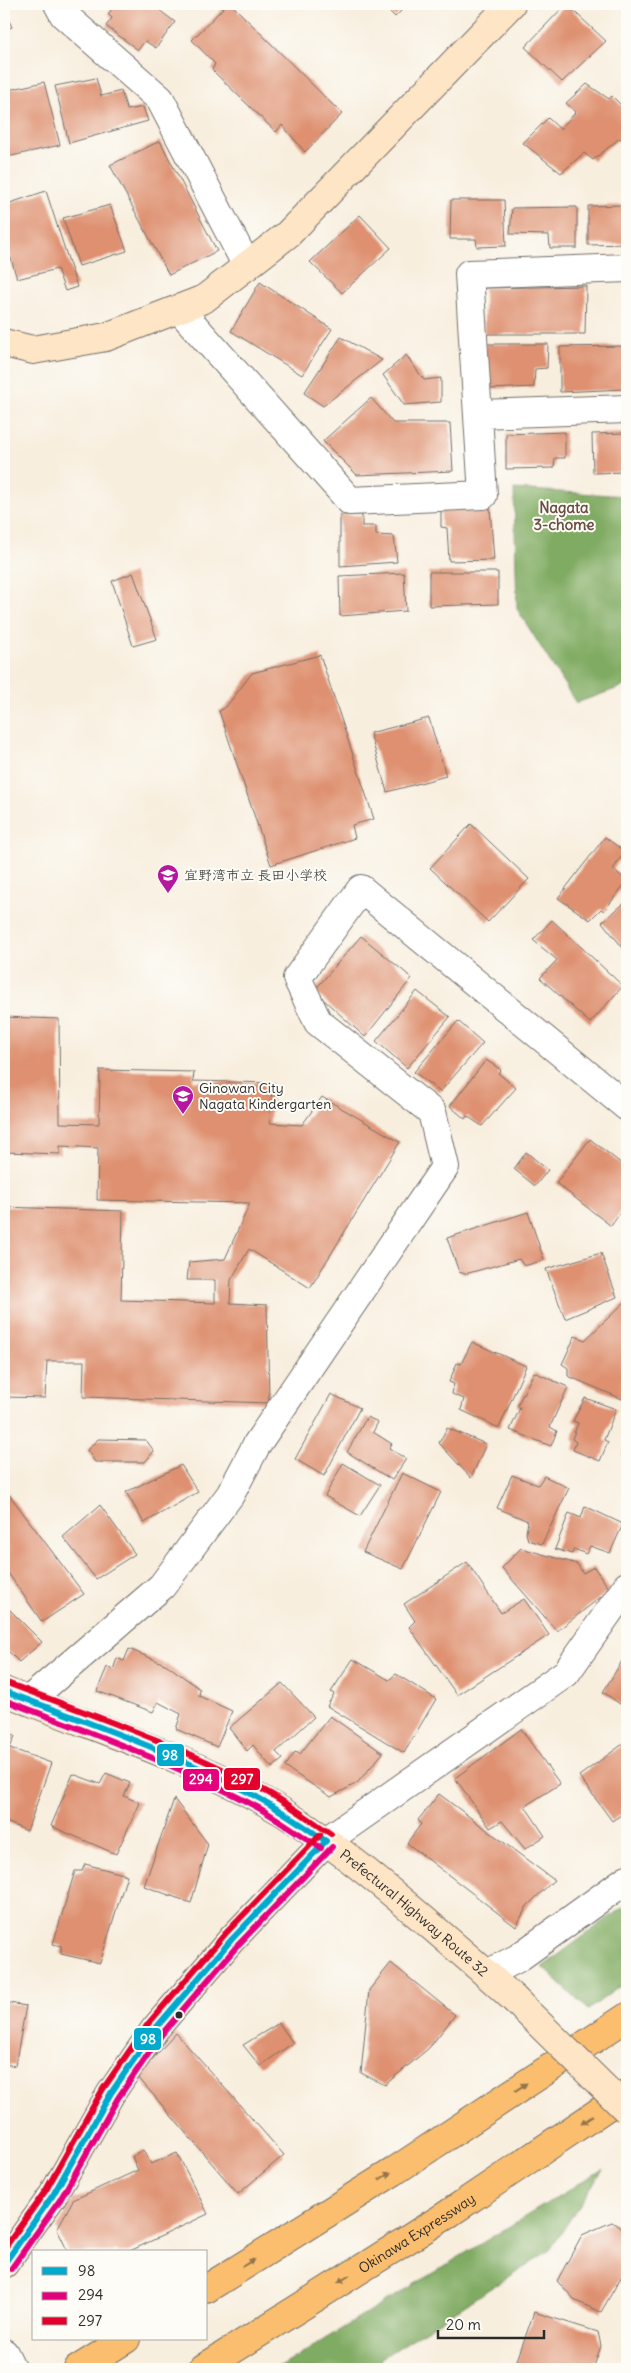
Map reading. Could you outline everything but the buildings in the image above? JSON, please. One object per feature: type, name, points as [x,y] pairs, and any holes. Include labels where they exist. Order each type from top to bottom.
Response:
[{"type":"highway","points":[[208,2288],[393,2172],[627,2016]]},
{"type":"highway","name":"Okinawa Expressway","points":[[202,2369],[445,2216],[627,2092]]},
{"type":"highway","points":[[78,2369],[124,2340]]},
{"type":"street","points":[[58,4],[64,15],[160,99],[247,266]]},
{"type":"street","points":[[4,343],[33,350],[106,337],[204,299],[288,234],[511,4]]},
{"type":"street","points":[[179,309],[350,501],[483,495],[469,274],[627,268]]},
{"type":"street","points":[[479,414],[627,409]]},
{"type":"street","points":[[28,1702],[162,1586],[230,1495],[257,1444],[445,1168],[432,1112],[318,1022],[297,978],[361,889],[627,1107]]},
{"type":"street","points":[[4,2264],[53,2195],[111,2093],[155,2029],[232,1939],[326,1840],[566,1673],[627,1586]]},
{"type":"street","name":"Prefectural Highway Route 32","points":[[4,1692],[111,1731],[200,1769],[263,1800],[326,1840],[372,1875],[487,1974],[627,2110]]},
{"type":"street","points":[[487,1974],[518,1958],[627,1878]]},
{"type":"street","points":[[4,2352],[12,2369]]},
{"type":"green space","points":[[514,489],[627,496],[627,685],[576,703],[517,609]]},
{"type":"green space","points":[[627,1904],[627,1981],[588,2010],[542,1967]]},
{"type":"green space","points":[[603,2169],[550,2250],[380,2359],[383,2369],[276,2369]]},
{"type":"transit line","name":"297","points":[[7,1683],[172,1746],[236,1776],[275,1797],[331,1834]]},
{"type":"transit line","name":"98","points":[[4,1691],[200,1768],[270,1805],[326,1841]]},
{"type":"transit line","name":"294","points":[[4,1700],[132,1749],[226,1791],[257,1807],[321,1848]]},
{"type":"transit line","name":"297","points":[[4,2249],[46,2190],[103,2089],[148,2024],[226,1933],[320,1835]]},
{"type":"transit line","name":"98","points":[[4,2264],[53,2195],[111,2093],[155,2029],[232,1939],[326,1841]]},
{"type":"transit line","name":"294","points":[[11,2269],[60,2200],[118,2098],[162,2034],[238,1945],[332,1847]]},
{"type":"place","name":"宜野湾市立 長田小学校","points":[[168,894]]},
{"type":"place","name":"Ginowan City Nagata Kindergarten","points":[[183,1115]]},
{"type":"district","name":"Nagata 3-chome","points":[[564,516]]}]
